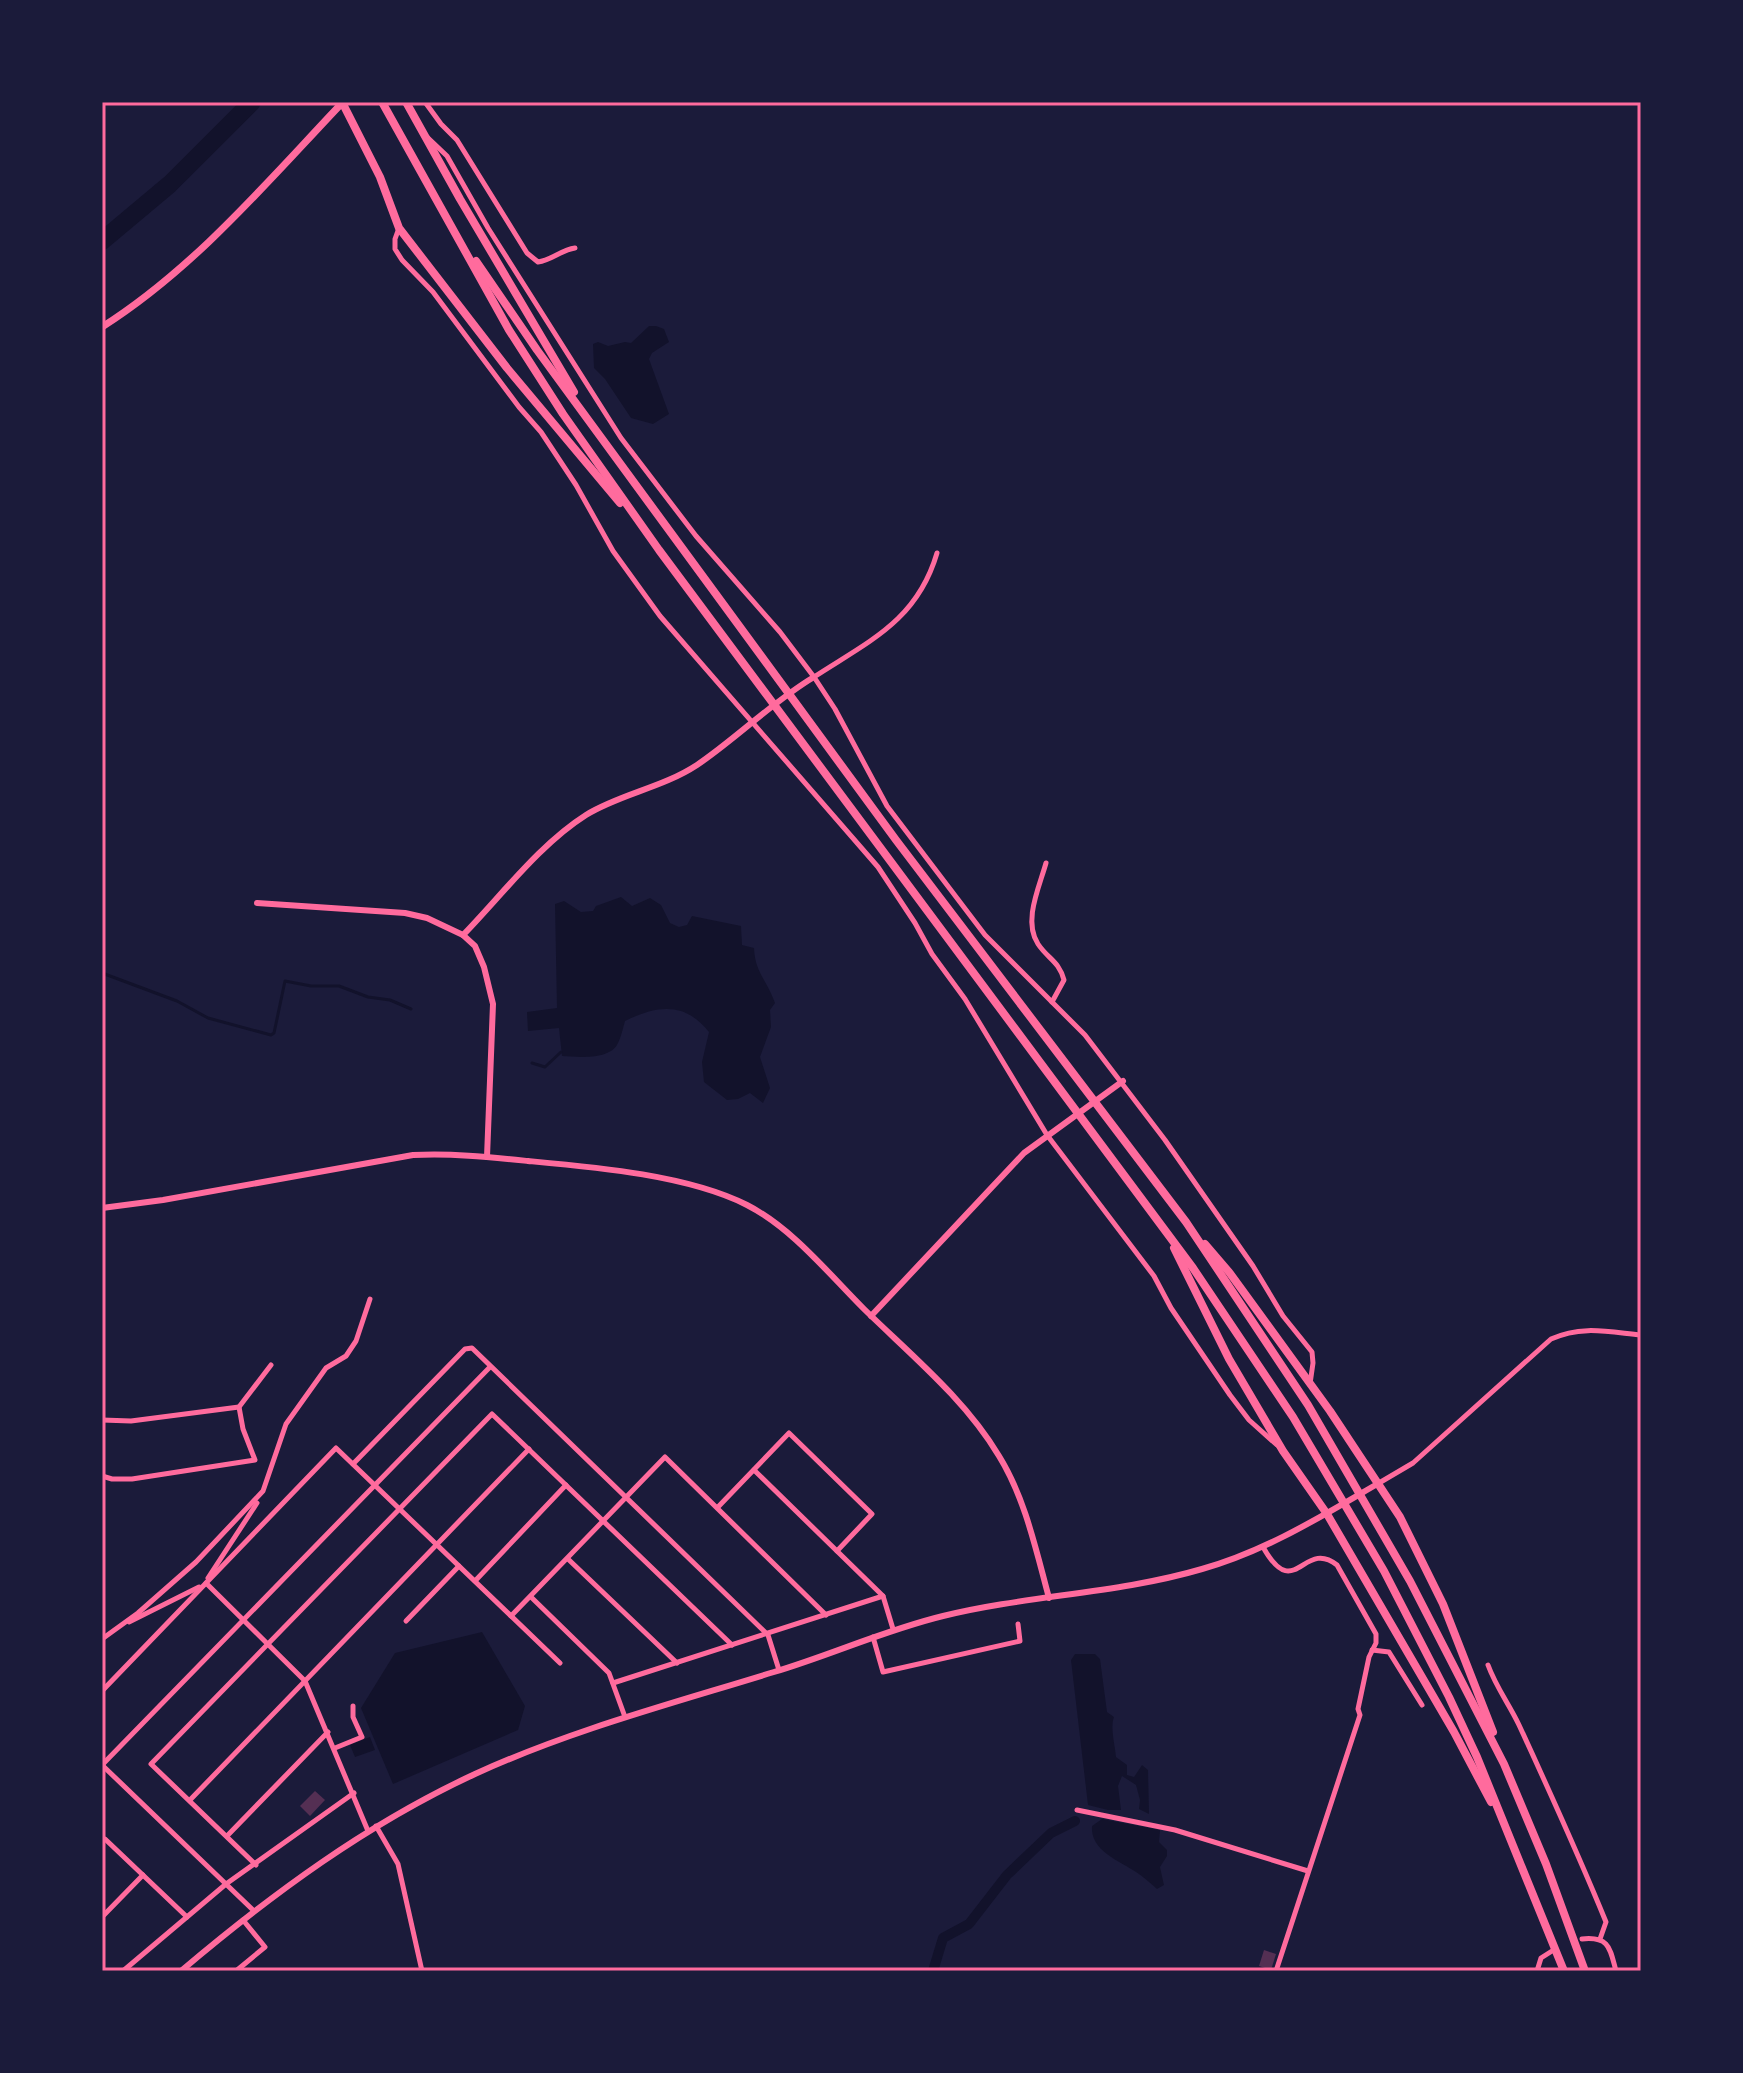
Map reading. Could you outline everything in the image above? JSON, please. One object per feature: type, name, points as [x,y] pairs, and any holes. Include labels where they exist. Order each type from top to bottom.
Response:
[{"type":"highway","points":[[343,102],[380,177],[399,228],[507,368],[659,550]]},
{"type":"highway","points":[[382,102],[509,330],[563,414],[659,550],[1164,1229],[1293,1417],[1355,1520],[1449,1697],[1564,1971]]},
{"type":"highway","points":[[406,102],[546,345],[611,450]]},
{"type":"highway","points":[[448,221],[537,350],[896,840],[1186,1222],[1229,1272],[1379,1483],[1400,1517],[1443,1604],[1585,1971]]},
{"type":"highway","points":[[1186,1222],[1308,1405],[1365,1500],[1504,1764]]},
{"type":"highway","points":[[1164,1229],[1229,1359],[1283,1451],[1327,1514],[1454,1732],[1515,1849]]},
{"type":"main road","points":[[102,327],[141,300],[213,238],[343,102]]},
{"type":"street","points":[[425,102],[457,140],[527,253],[538,262],[575,248]]},
{"type":"street","points":[[423,133],[447,156],[488,228],[621,438],[688,525],[780,632],[835,709],[887,806],[985,935],[1085,1035],[1253,1266],[1283,1316],[1312,1352],[1310,1385]]},
{"type":"street","points":[[399,228],[395,249],[402,260],[433,292],[541,432],[576,485],[613,551],[660,616],[878,867],[932,954],[965,999],[1047,1135],[1154,1276],[1171,1308],[1249,1420],[1283,1451]]},
{"type":"street","points":[[463,935],[552,841],[573,824],[606,804],[672,779],[694,766],[812,678],[889,628],[909,608],[930,578],[937,553]]},
{"type":"street","points":[[1046,863],[1031,925],[1037,943],[1061,967],[1064,980],[1052,1002]]},
{"type":"street","points":[[257,903],[405,913],[427,918],[463,935],[475,946],[493,1004],[487,1157]]},
{"type":"street","points":[[871,1316],[1024,1153],[1121,1083]]},
{"type":"street","points":[[102,1208],[439,1153],[587,1167],[699,1187],[732,1198],[750,1206],[784,1231],[969,1414],[999,1456],[1017,1490],[1049,1598]]},
{"type":"street","points":[[121,1626],[206,1583],[263,1491],[286,1424],[326,1368],[346,1356],[356,1341],[370,1299]]},
{"type":"street","points":[[181,1971],[253,1910],[368,1831],[436,1793],[498,1764],[625,1717],[779,1670],[893,1629],[976,1608],[1113,1588],[1198,1570],[1263,1547],[1327,1514],[1413,1463],[1551,1339],[1588,1329],[1641,1335]]},
{"type":"street","points":[[353,1464],[465,1349],[472,1348],[768,1635],[779,1670]]},
{"type":"street","points":[[102,1420],[131,1421],[239,1407],[271,1365]]},
{"type":"street","points":[[253,1910],[102,1764],[490,1367]]},
{"type":"street","points":[[102,1476],[132,1479],[255,1460],[243,1429],[239,1407]]},
{"type":"street","points":[[256,1865],[151,1764],[492,1414],[732,1645]]},
{"type":"street","points":[[718,1507],[789,1433],[872,1514],[837,1551]]},
{"type":"street","points":[[102,1691],[336,1448],[560,1663]]},
{"type":"street","points":[[190,1800],[529,1449]]},
{"type":"street","points":[[511,1616],[665,1457],[826,1615]]},
{"type":"street","points":[[754,1470],[883,1596],[893,1629]]},
{"type":"street","points":[[475,1581],[566,1485]]},
{"type":"street","points":[[102,1639],[196,1562],[263,1491]]},
{"type":"street","points":[[1263,1547],[1274,1565],[1284,1571],[1296,1571],[1316,1558],[1326,1558],[1337,1565],[1376,1634],[1358,1709],[1360,1715],[1276,1971]]},
{"type":"street","points":[[568,1559],[677,1663]]},
{"type":"street","points":[[406,1621],[459,1566]]},
{"type":"street","points":[[206,1583],[305,1681],[368,1831]]},
{"type":"street","points":[[613,1683],[883,1596]]},
{"type":"street","points":[[531,1597],[609,1673],[625,1717]]},
{"type":"street","points":[[872,1636],[883,1672],[1020,1641],[1018,1624]]},
{"type":"street","points":[[1372,1650],[1389,1652],[1422,1705]]},
{"type":"street","points":[[1488,1665],[1498,1691],[1520,1728],[1606,1922],[1600,1939]]},
{"type":"street","points":[[335,1748],[362,1737],[353,1717],[353,1706]]},
{"type":"street","points":[[227,1836],[328,1732]]},
{"type":"street","points":[[123,1971],[226,1884],[354,1793]]},
{"type":"street","points":[[1077,1810],[1175,1830],[1308,1871]]},
{"type":"street","points":[[376,1826],[398,1864],[422,1971]]},
{"type":"street","points":[[103,1839],[187,1917]]},
{"type":"street","points":[[102,1917],[143,1875]]},
{"type":"street","points":[[236,1971],[265,1947],[242,1919]]},
{"type":"street","points":[[1582,1939],[1600,1939],[1611,1951],[1616,1971]]},
{"type":"street","points":[[1537,1971],[1541,1958],[1552,1951]]},
{"type":"shaded area","points":[[649,326],[664,329],[669,342],[652,353],[649,359],[669,414],[653,424],[631,418],[594,368],[593,344],[631,343]]},
{"type":"shaded area","points":[[621,897],[632,906],[650,898],[661,905],[670,923],[679,927],[687,925],[692,916],[741,926],[742,945],[754,948],[759,970],[775,1003],[770,1010],[771,1027],[760,1057],[770,1088],[763,1103],[750,1093],[727,1100],[704,1082],[702,1062],[709,1032],[700,1022],[681,1011],[660,1010],[625,1021],[613,1050],[592,1056],[562,1056],[559,1028],[528,1031],[527,1012],[557,1008],[555,904],[564,901],[581,912],[593,911],[596,906]]},
{"type":"shaded area","points":[[482,1632],[525,1706],[518,1730],[393,1784],[361,1708],[395,1653]]},
{"type":"shaded area","points":[[1075,1654],[1095,1654],[1100,1659],[1107,1712],[1114,1717],[1116,1757],[1127,1765],[1127,1775],[1134,1777],[1142,1765],[1148,1770],[1149,1814],[1139,1809],[1136,1785],[1122,1776],[1118,1786],[1121,1810],[1088,1805],[1071,1660]]},
{"type":"shaded area","points":[[370,1737],[375,1750],[355,1757],[350,1745]]},
{"type":"shaded area","points":[[1102,1819],[1160,1830],[1159,1842],[1167,1850],[1160,1867],[1164,1885],[1157,1889],[1101,1849],[1092,1826]]},
{"type":"building","points":[[315,1791],[325,1800],[310,1816],[300,1806]]},
{"type":"building","points":[[1264,1950],[1276,1954],[1271,1970],[1259,1966]]},
{"type":"waterway","points":[[102,241],[170,184],[252,102]]},
{"type":"waterway","points":[[102,973],[177,1001],[208,1018],[271,1035],[274,1033],[285,981],[311,986],[339,986],[411,1009]]},
{"type":"waterway","points":[[532,1063],[545,1067],[561,1052]]},
{"type":"waterway","points":[[933,1971],[943,1938],[969,1924],[1007,1875],[1051,1833],[1075,1821]]}]
